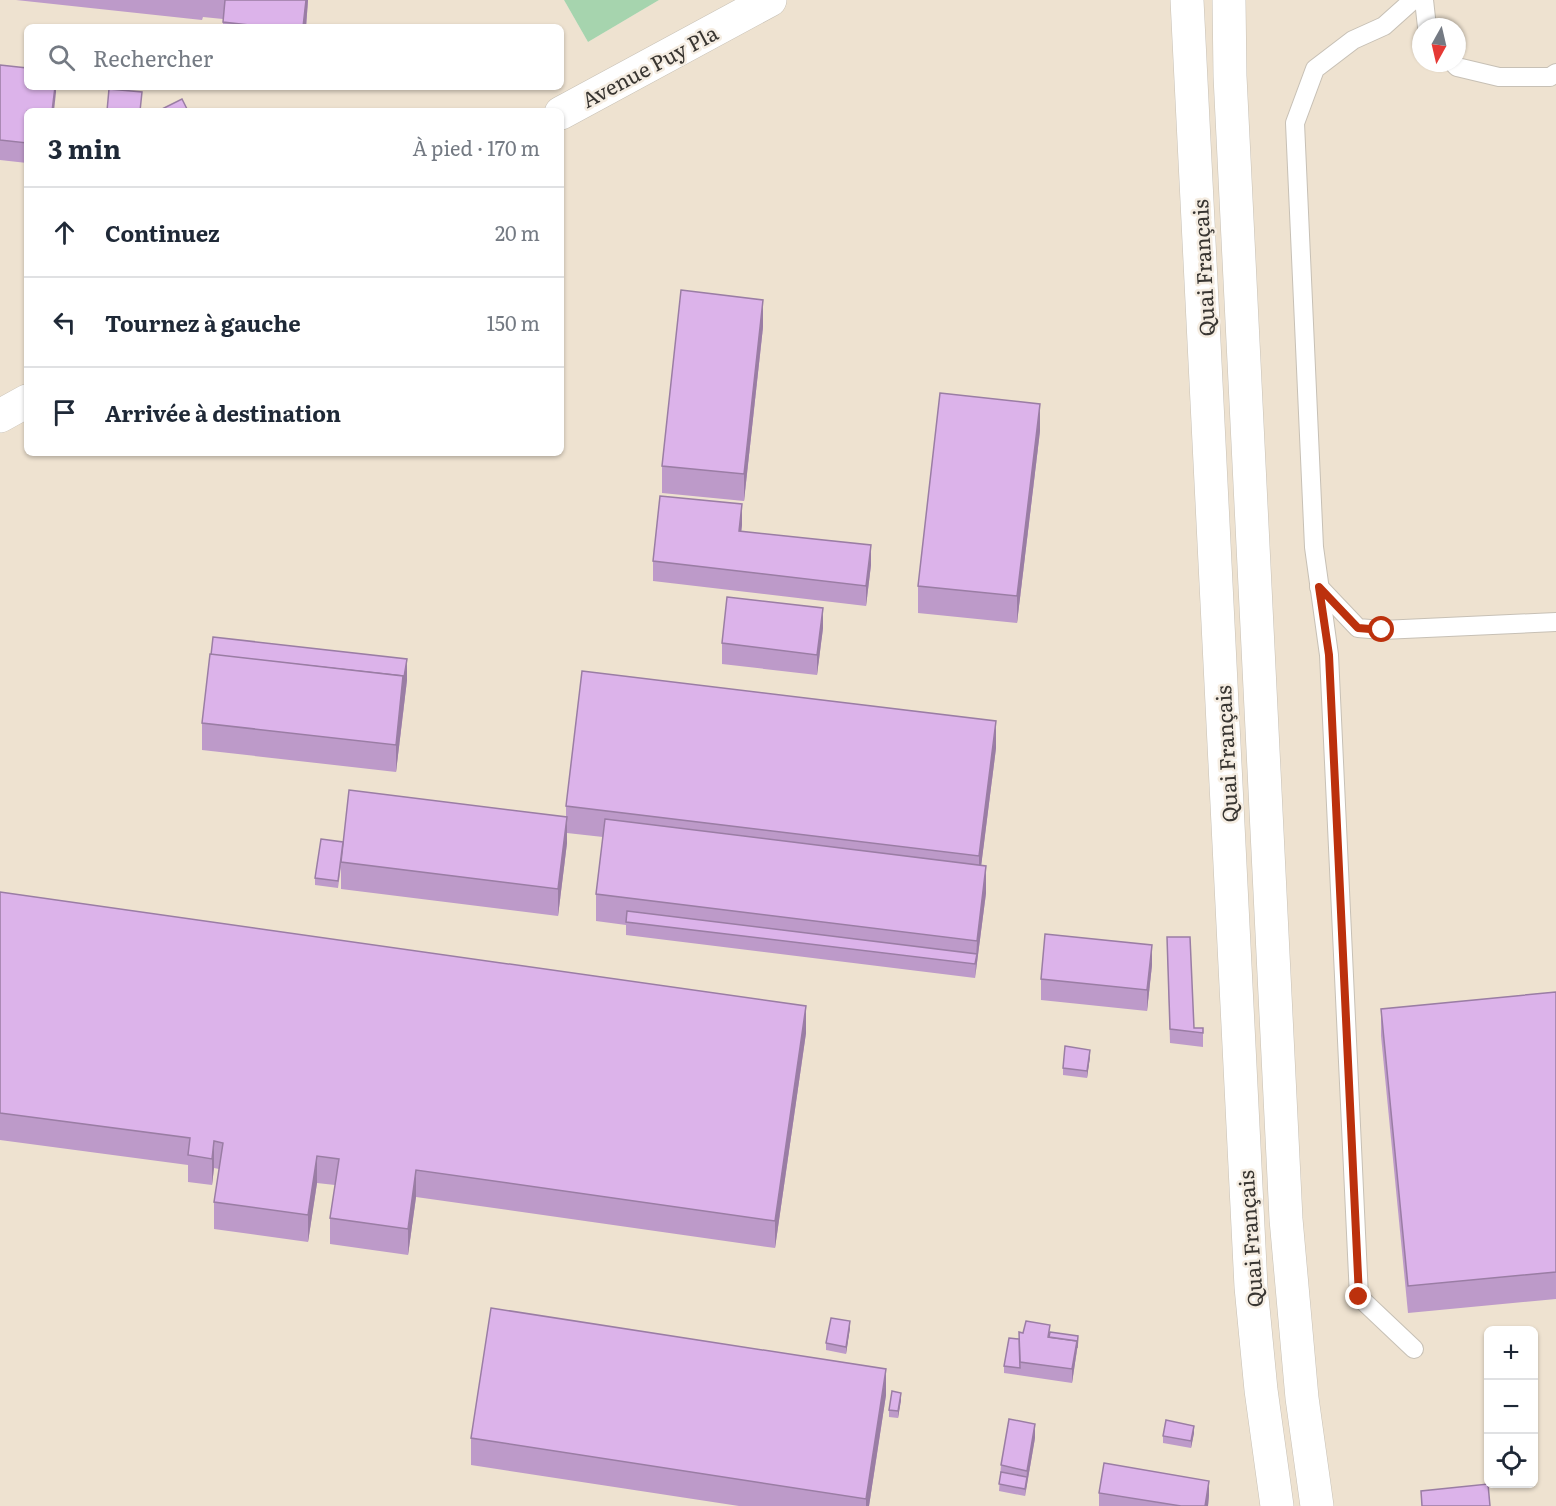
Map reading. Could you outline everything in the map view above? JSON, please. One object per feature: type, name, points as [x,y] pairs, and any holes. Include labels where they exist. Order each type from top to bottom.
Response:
[{"type":"main road","name":"Avenue Puy Pla","points":[[564,111],[770,0]]},
{"type":"main road","name":"Quai Français","points":[[1187,0],[1250,1264],[1261,1390],[1277,1506]]},
{"type":"main road","name":"Quai Français","points":[[1229,0],[1230,76],[1286,1208],[1302,1398],[1317,1506]]},
{"type":"main road","points":[[0,416],[24,403]]},
{"type":"lane","points":[[1413,0],[1384,26],[1353,40],[1315,69],[1295,123],[1314,547],[1329,655],[1359,1297],[1414,1349]]},
{"type":"lane","points":[[1424,0],[1426,18]]},
{"type":"lane","points":[[1466,69],[1499,76],[1550,77],[1556,73]]},
{"type":"lane","points":[[1319,587],[1358,628],[1382,630],[1556,622]]},
{"type":"shaded area","points":[[0,0],[564,0],[588,42],[659,0],[1556,0],[1556,1506],[0,1506]]},
{"type":"green space","points":[[564,0],[659,0],[588,42]]},
{"type":"building","points":[[225,0],[306,0],[303,24],[223,22]]},
{"type":"building","points":[[0,65],[24,68],[24,90],[55,90],[52,108],[24,108],[24,143],[0,140]]},
{"type":"building","points":[[109,90],[142,92],[140,108],[107,108]]},
{"type":"building","points":[[182,99],[186,108],[164,108]]},
{"type":"building","points":[[681,290],[763,300],[744,474],[662,466]]},
{"type":"building","points":[[940,393],[1040,404],[1017,596],[918,586]]},
{"type":"building","points":[[660,496],[742,504],[739,531],[871,545],[866,586],[653,561]]},
{"type":"building","points":[[727,597],[823,608],[817,655],[722,643]]},
{"type":"building","points":[[213,637],[407,659],[403,683],[403,676],[211,655]]},
{"type":"building","points":[[210,654],[403,676],[396,745],[202,723]]},
{"type":"building","points":[[582,671],[996,721],[979,856],[566,806]]},
{"type":"building","points":[[349,790],[567,817],[558,889],[341,862]]},
{"type":"building","points":[[605,819],[986,866],[977,941],[596,894]]},
{"type":"building","points":[[321,839],[343,842],[338,881],[315,878]]},
{"type":"building","points":[[0,892],[806,1006],[775,1221],[416,1170],[408,1229],[330,1218],[339,1159],[317,1156],[308,1215],[214,1202],[223,1143],[214,1141],[212,1159],[188,1155],[190,1138],[0,1113]]},
{"type":"building","points":[[627,911],[977,954],[975,964],[626,922]]},
{"type":"building","points":[[1045,934],[1152,945],[1147,990],[1041,979]]},
{"type":"building","points":[[1167,937],[1190,937],[1194,1028],[1203,1028],[1203,1033],[1170,1029]]},
{"type":"building","points":[[1556,992],[1556,1272],[1408,1286],[1381,1009]]},
{"type":"building","points":[[1065,1046],[1090,1050],[1087,1071],[1063,1068]]},
{"type":"building","points":[[491,1308],[886,1369],[866,1499],[471,1438]]},
{"type":"building","points":[[831,1318],[850,1321],[846,1347],[826,1343]]},
{"type":"building","points":[[1026,1321],[1050,1325],[1048,1337],[1077,1341],[1072,1369],[1020,1362],[1019,1332],[1023,1333]]},
{"type":"building","points":[[1050,1332],[1078,1336],[1077,1348],[1077,1341],[1049,1337]]},
{"type":"building","points":[[1009,1338],[1019,1339],[1020,1368],[1004,1366]]},
{"type":"building","points":[[892,1391],[901,1393],[898,1411],[889,1410]]},
{"type":"building","points":[[1009,1419],[1035,1424],[1027,1471],[1001,1465]]},
{"type":"building","points":[[1166,1420],[1194,1426],[1191,1441],[1163,1436]]},
{"type":"building","points":[[1104,1463],[1209,1481],[1205,1506],[1181,1506],[1099,1493]]},
{"type":"building","points":[[1001,1472],[1027,1477],[1025,1489],[999,1484]]},
{"type":"building","points":[[1484,1484],[1484,1488],[1488,1488],[1490,1506],[1422,1506],[1421,1491]]},
{"type":"route","points":[[1359,1297],[1329,655],[1319,587],[1358,628],[1382,630]]}]
